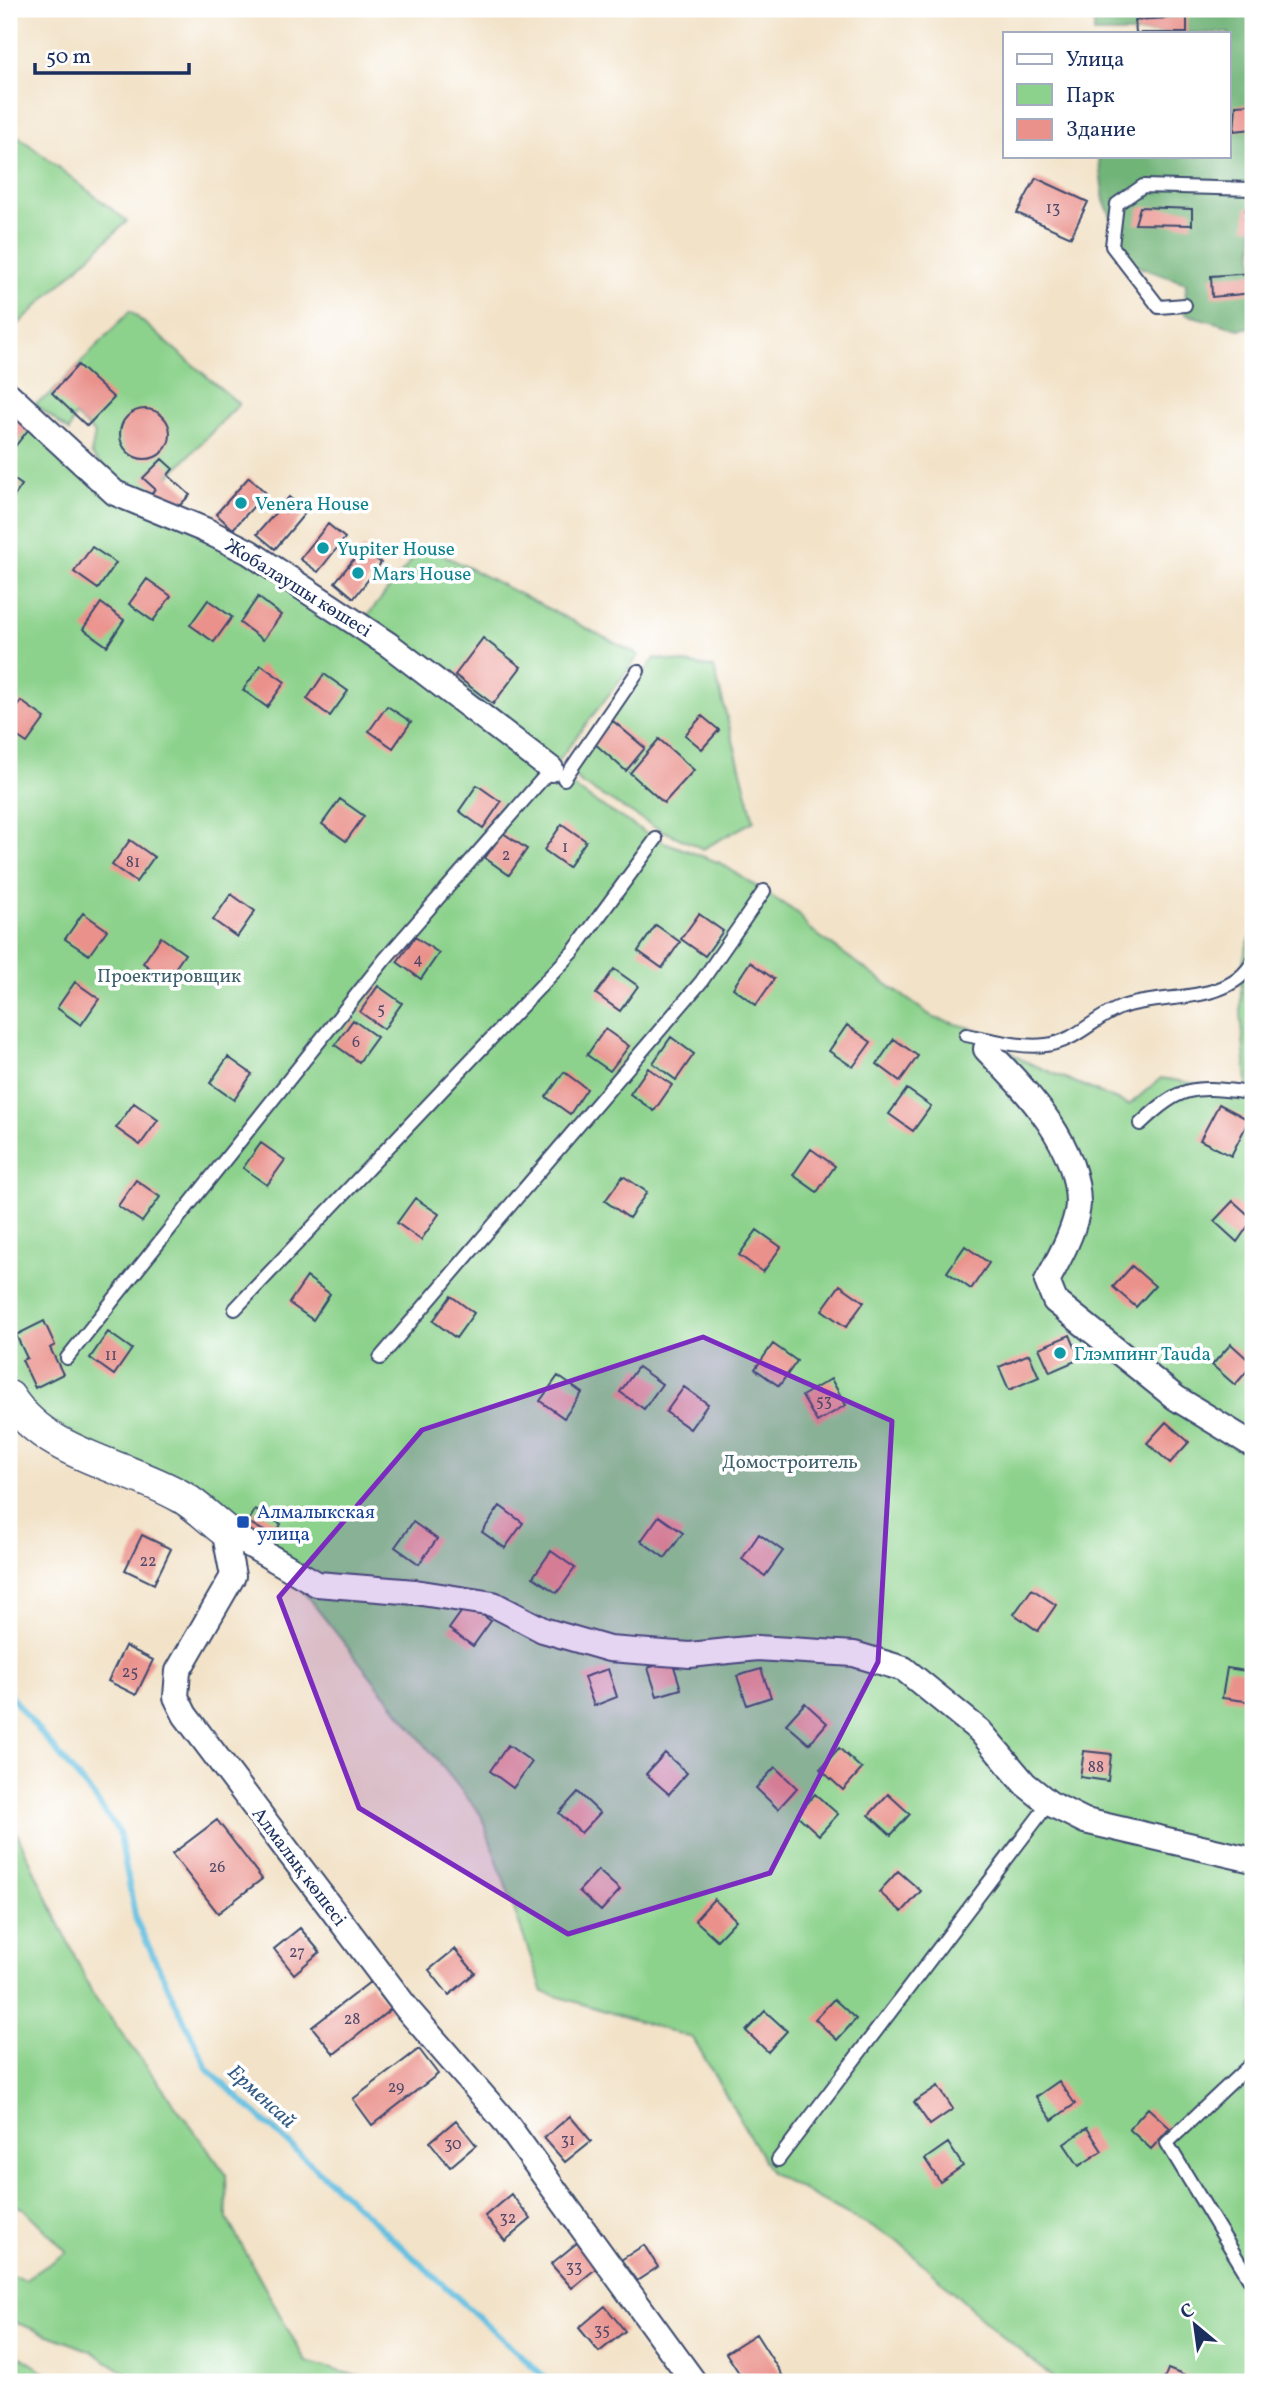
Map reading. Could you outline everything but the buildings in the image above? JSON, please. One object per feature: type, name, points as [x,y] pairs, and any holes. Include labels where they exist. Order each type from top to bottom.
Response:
[{"type":"street","name":"Жобалаушы көшесі","points":[[9,395],[115,493],[205,530],[249,552],[389,645],[557,774]]},
{"type":"street","points":[[976,1042],[1040,1106],[1067,1154],[1078,1203],[1064,1249],[1047,1281],[1055,1301],[1176,1398],[1253,1445]]},
{"type":"street","points":[[9,1397],[22,1417],[73,1453],[130,1472],[183,1498],[223,1530],[317,1584],[415,1592],[493,1604],[543,1630],[610,1649],[690,1655],[757,1648],[854,1654],[904,1669],[980,1731],[1025,1784],[1049,1803],[1085,1821],[1253,1860]]},
{"type":"street","name":"Алмалық көшесі","points":[[223,1530],[233,1576],[178,1671],[176,1697],[180,1706],[408,2010],[503,2119],[694,2382]]},
{"type":"lane","points":[[1185,305],[1158,307],[1112,246],[1117,204],[1143,186],[1253,189]]},
{"type":"lane","points":[[67,1358],[385,959],[557,774],[638,671]]},
{"type":"lane","points":[[235,1309],[573,952],[656,839]]},
{"type":"lane","points":[[380,1358],[701,982],[764,891]]},
{"type":"lane","points":[[976,1042],[1025,1045],[1060,1042],[1121,1008],[1224,986],[1247,972],[1253,961]]},
{"type":"lane","points":[[1140,1124],[1168,1098],[1201,1088],[1253,1093]]},
{"type":"lane","points":[[778,2160],[1049,1803]]},
{"type":"lane","points":[[1253,2062],[1167,2143],[1253,2286]]},
{"type":"highlighted area","points":[[703,1337],[892,1421],[878,1662],[770,1873],[568,1934],[359,1808],[279,1597],[422,1430]]},
{"type":"green space","points":[[1094,9],[1253,9],[1253,327],[1239,329],[1185,314],[1186,283],[1133,265],[1104,201],[1098,158],[1230,158],[1230,32],[1094,32]]},
{"type":"green space","points":[[9,129],[127,221],[9,333]]},
{"type":"green space","name":"Домостроитель","points":[[130,311],[239,404],[151,495],[360,625],[424,545],[639,655],[551,770],[592,800],[656,839],[720,863],[799,914],[808,928],[934,1018],[982,1031],[1022,1060],[1129,1105],[1161,1078],[1248,1092],[1241,988],[1246,948],[1253,934],[1253,2382],[1059,2382],[998,2333],[898,2241],[771,2173],[693,2038],[543,1992],[481,1815],[248,1522],[183,1498],[9,1397],[9,395],[139,504],[91,454],[95,434],[75,415],[69,431],[35,404],[52,393]]},
{"type":"green space","points":[[655,658],[714,668],[754,821],[703,849],[655,827],[581,783],[572,773]]},
{"type":"green space","points":[[9,1827],[14,1827],[92,1993],[226,2174],[227,2219],[306,2362],[379,2382],[140,2382],[91,2351],[9,2320],[9,2275],[25,2280],[67,2252],[23,2208],[9,2204]]},
{"type":"green space","points":[[9,2349],[60,2382],[9,2382]]},
{"type":"waterway","name":"Ерменсай","points":[[9,1694],[94,1797],[119,1832],[136,1920],[208,2070],[550,2382]]},
{"type":"place","name":"Venera House","points":[[241,503]]},
{"type":"place","name":"Yupiter House","points":[[323,548]]},
{"type":"place","name":"Mars House","points":[[358,573]]},
{"type":"place","name":"Глэмпинг Tauda","points":[[1060,1353]]},
{"type":"place","name":"Алмалыкская улица","points":[[243,1522]]},
{"type":"park label","name":"Проектировщик","points":[[169,975]]}]
